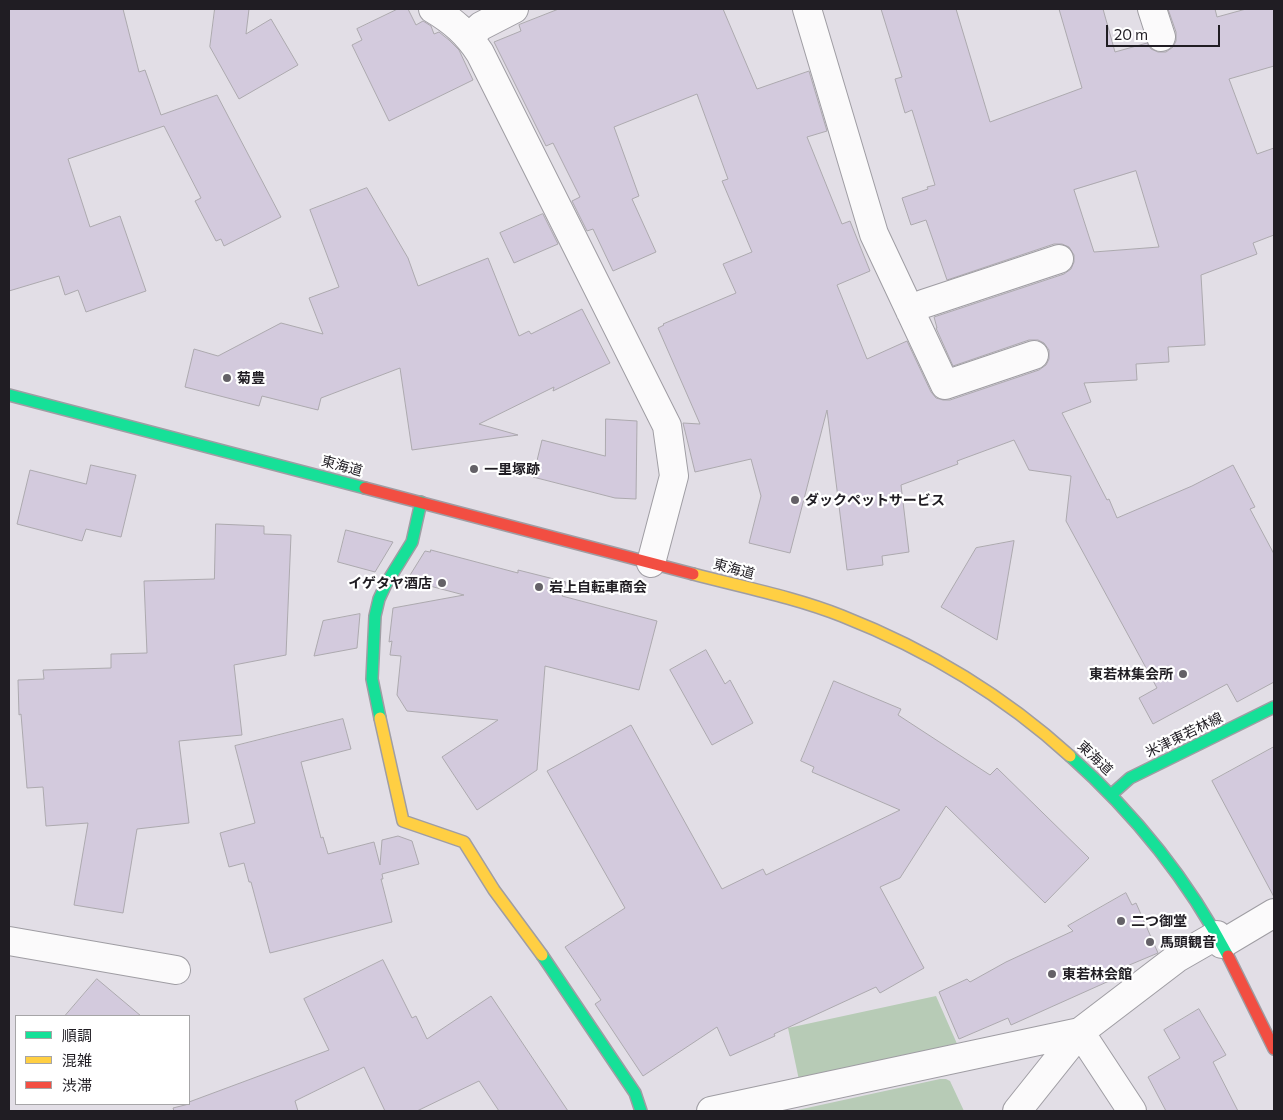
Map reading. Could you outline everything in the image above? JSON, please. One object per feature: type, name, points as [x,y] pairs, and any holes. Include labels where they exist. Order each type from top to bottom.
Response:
[{"type":"main road","name":"東海道","points":[[9,395],[804,604],[852,620],[915,649],[985,689],[1017,712],[1065,750],[1112,794],[1160,850],[1183,882],[1219,939],[1274,1049]]},
{"type":"main road","points":[[421,502],[412,542],[379,599],[375,616],[372,656],[372,679],[376,701],[403,821],[464,842],[494,890],[547,961],[635,1093],[641,1111]]},
{"type":"main road","name":"米津東若林線","points":[[1112,794],[1130,778],[1274,707]]},
{"type":"street","points":[[432,9],[450,20],[469,37],[480,53],[667,426],[674,476],[651,563]]},
{"type":"street","points":[[469,37],[481,26],[514,9]]},
{"type":"street","points":[[806,9],[874,234],[945,385],[1034,355]]},
{"type":"street","points":[[1152,9],[1161,37]]},
{"type":"street","points":[[910,311],[923,304],[1059,259]]},
{"type":"street","points":[[1017,1111],[1080,1032],[1177,958],[1274,913]]},
{"type":"street","points":[[9,941],[176,970]]},
{"type":"street","points":[[711,1111],[1080,1032]]},
{"type":"street","points":[[1080,1032],[1132,1111]]},
{"type":"green space","points":[[936,996],[958,1046],[799,1080],[788,1028]]},
{"type":"green space","points":[[940,1079],[950,1081],[964,1111],[793,1111]]},
{"type":"building","points":[[9,9],[123,9],[139,72],[145,70],[161,115],[217,95],[281,217],[224,246],[221,239],[216,241],[195,201],[201,198],[164,126],[68,159],[90,227],[120,216],[146,291],[86,312],[78,290],[65,295],[59,276],[9,291]]},
{"type":"building","points":[[215,9],[249,9],[246,34],[271,19],[298,65],[239,99],[210,47]]},
{"type":"building","points":[[398,9],[408,9],[416,25],[423,21],[431,26],[434,34],[439,32],[449,40],[459,50],[473,80],[389,121],[352,45],[362,40],[357,29]]},
{"type":"building","points":[[559,9],[723,9],[757,89],[809,71],[827,131],[807,137],[842,224],[850,221],[870,271],[837,285],[867,359],[907,341],[931,392],[936,398],[950,400],[1039,370],[1046,365],[1049,359],[1049,350],[1044,343],[1038,340],[1029,340],[953,366],[936,328],[934,317],[1064,274],[1071,269],[1074,255],[1069,247],[1062,244],[1054,244],[947,280],[926,220],[911,225],[902,198],[935,185],[912,110],[905,113],[895,79],[902,77],[881,9],[956,9],[990,122],[1082,88],[1059,9],[1103,9],[1115,52],[1147,43],[1151,49],[1158,52],[1166,52],[1173,47],[1176,41],[1176,32],[1168,9],[1215,9],[1217,17],[1246,9],[1274,9],[1274,66],[1229,79],[1257,154],[1274,148],[1274,235],[1253,243],[1257,254],[1201,275],[1205,345],[1168,347],[1169,362],[1136,364],[1137,380],[1084,383],[1091,402],[1062,413],[1107,500],[1109,499],[1117,518],[1192,486],[1233,465],[1255,507],[1250,509],[1274,554],[1274,682],[1237,702],[1227,684],[1153,724],[1139,698],[1157,688],[1066,521],[1071,476],[1029,470],[1014,440],[957,461],[958,464],[901,485],[909,552],[882,556],[883,565],[847,570],[827,410],[790,553],[749,543],[761,496],[751,459],[695,472],[683,423],[700,424],[658,328],[663,324],[736,293],[723,264],[752,252],[722,181],[728,179],[697,94],[614,127],[639,196],[632,199],[656,252],[613,271],[593,229],[587,231],[572,201],[580,197],[553,143],[546,146],[494,42],[521,31],[519,25]],"holes":[[[1136,171],[1159,247],[1094,252],[1074,190]]]},
{"type":"building","points":[[367,188],[408,258],[418,286],[488,258],[519,336],[529,331],[531,334],[582,309],[610,363],[553,391],[554,387],[479,424],[518,435],[412,450],[400,368],[321,398],[318,410],[262,396],[259,406],[185,387],[194,349],[218,356],[281,323],[323,334],[309,298],[339,287],[310,210]]},
{"type":"building","points":[[543,214],[558,244],[514,263],[500,233]]},
{"type":"building","points":[[606,419],[637,421],[636,499],[615,498],[533,477],[542,440],[605,456]]},
{"type":"building","points":[[91,465],[136,475],[121,537],[86,529],[82,541],[17,524],[30,470],[86,484]]},
{"type":"building","points":[[216,524],[264,526],[264,534],[291,535],[286,655],[234,665],[242,735],[179,741],[189,823],[137,829],[123,913],[74,905],[88,823],[46,826],[43,787],[27,788],[21,714],[19,715],[18,680],[44,679],[43,670],[111,668],[111,654],[147,653],[144,581],[214,579]]},
{"type":"building","points":[[346,530],[393,542],[375,572],[338,562]]},
{"type":"building","points":[[1014,541],[997,640],[941,607],[976,548]]},
{"type":"building","points":[[431,550],[518,573],[518,570],[566,582],[562,596],[657,621],[639,690],[545,666],[537,770],[477,810],[442,757],[498,720],[407,711],[397,695],[401,656],[390,655],[392,641],[389,642],[393,608],[464,595],[407,580],[425,551],[430,552]]},
{"type":"building","points":[[360,614],[357,648],[314,656],[323,621]]},
{"type":"building","points":[[706,650],[725,684],[730,680],[753,723],[712,745],[670,670]]},
{"type":"building","points":[[834,681],[901,709],[898,715],[990,775],[997,768],[1089,858],[1045,903],[946,806],[900,878],[880,887],[924,968],[880,993],[876,987],[730,1056],[717,1027],[643,1076],[595,1004],[601,1000],[565,947],[625,908],[547,771],[631,725],[722,889],[763,869],[766,875],[900,810],[812,772],[814,767],[801,761]]},
{"type":"building","points":[[343,719],[351,749],[301,762],[321,838],[323,837],[328,854],[374,842],[380,865],[382,840],[398,836],[412,841],[419,864],[382,874],[383,879],[381,879],[392,922],[270,953],[244,863],[229,867],[220,833],[255,823],[235,746]]},
{"type":"building","points":[[1274,747],[1274,897],[1212,781]]},
{"type":"building","points":[[1126,893],[1132,905],[1136,903],[1158,953],[1115,971],[1118,977],[1011,1025],[1008,1018],[959,1039],[939,992],[967,979],[970,982],[1006,962],[1073,931],[1068,926]]},
{"type":"building","points":[[383,960],[412,1018],[416,1016],[427,1039],[491,996],[568,1111],[499,1111],[479,1081],[417,1111],[385,1111],[364,1067],[295,1101],[298,1111],[174,1111],[173,1108],[190,1105],[190,1102],[329,1050],[304,999]]},
{"type":"building","points":[[97,979],[140,1015],[66,1015]]},
{"type":"building","points":[[1199,1009],[1226,1055],[1213,1062],[1238,1111],[1166,1111],[1148,1077],[1180,1058],[1164,1030]]},
{"type":"traffic: fast","points":[[9,395],[365,488]]},
{"type":"traffic: fast","points":[[380,718],[372,679],[375,616],[379,599],[386,584],[412,542],[421,502]]},
{"type":"traffic: fast","points":[[1112,794],[1130,778],[1274,707]]},
{"type":"traffic: fast","points":[[1070,756],[1138,824],[1158,849],[1195,901],[1228,956]]},
{"type":"traffic: fast","points":[[542,955],[635,1093],[641,1111]]},
{"type":"traffic: slow","points":[[693,574],[824,609],[904,643],[991,694],[1018,713],[1070,756]]},
{"type":"traffic: slow","points":[[380,718],[403,821],[464,842],[494,890],[542,955]]},
{"type":"traffic: jam","points":[[365,488],[693,574]]},
{"type":"traffic: jam","points":[[1228,956],[1274,1049]]},
{"type":"place","name":"菊豊","points":[[227,378]]},
{"type":"place","name":"一里塚跡","points":[[474,469]]},
{"type":"place","name":"ダックペットサービス","points":[[795,500]]},
{"type":"place","name":"イゲタヤ酒店","points":[[442,583]]},
{"type":"place","name":"岩上自転車商会","points":[[539,587]]},
{"type":"place","name":"東若林集会所","points":[[1183,674]]},
{"type":"place","name":"二つ御堂","points":[[1121,921]]},
{"type":"place","name":"馬頭観音","points":[[1150,942]]},
{"type":"place","name":"東若林会館","points":[[1052,974]]}]
